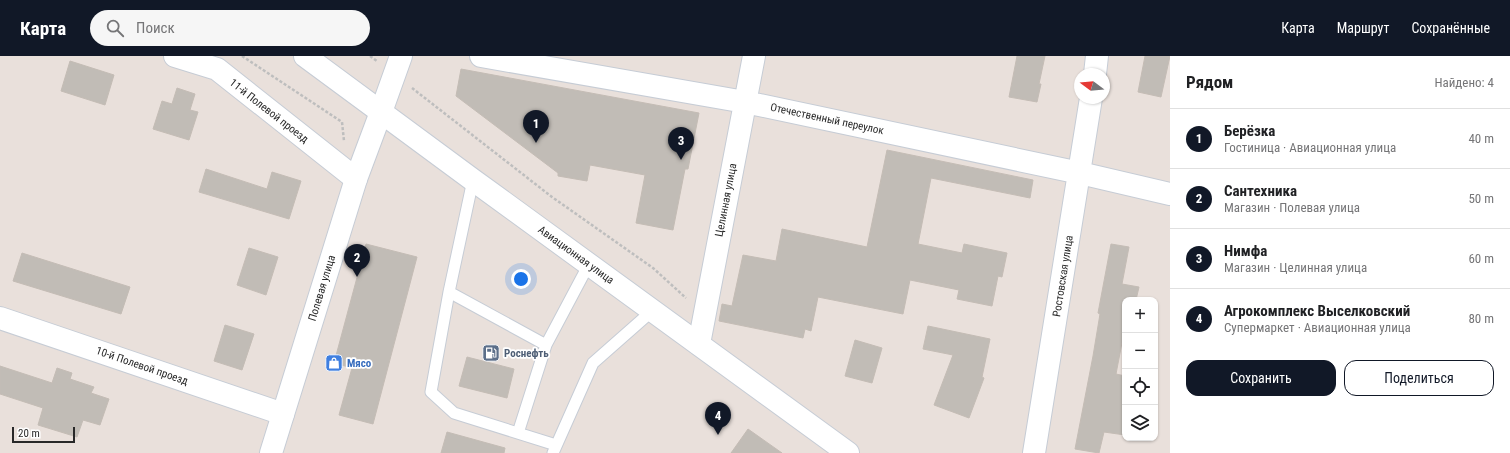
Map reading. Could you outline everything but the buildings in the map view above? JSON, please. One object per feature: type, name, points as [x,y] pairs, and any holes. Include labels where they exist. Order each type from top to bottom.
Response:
[{"type":"street","name":"11-й Полевой проезд","points":[[175,56],[217,69],[350,174]]},
{"type":"street","name":"Авиационная улица","points":[[305,56],[848,453]]},
{"type":"street","name":"Отечественный переулок","points":[[481,56],[746,102],[1080,173],[1170,194]]},
{"type":"street","name":"Целинная улица","points":[[698,344],[754,56]]},
{"type":"street","points":[[1096,68],[1097,56]]},
{"type":"street","name":"Полевая улица","points":[[271,453],[350,174],[381,112],[398,65]]},
{"type":"street","name":"Ростовская улица","points":[[1034,453],[1090,104]]},
{"type":"street","name":"10-й Полевой проезд","points":[[0,318],[283,414]]},
{"type":"lane","points":[[473,180],[449,292],[431,392],[454,413],[518,433],[554,449],[593,363],[652,311]]},
{"type":"lane","points":[[518,433],[546,345],[589,264]]},
{"type":"lane","points":[[449,292],[546,345]]},
{"type":"path","points":[[242,56],[342,122],[350,174]]},
{"type":"path","points":[[370,56],[398,65],[552,197],[654,268],[704,315]]},
{"type":"place","name":"Берёзка","points":[[536,143]]},
{"type":"place","name":"Нимфа","points":[[681,160]]},
{"type":"place","name":"Сантехника","points":[[357,277]]},
{"type":"place","name":"Роснефть","points":[[491,353]]},
{"type":"place","name":"Мясо","points":[[334,363]]},
{"type":"place","name":"Агрокомплекс Выселковский","points":[[718,435]]}]
